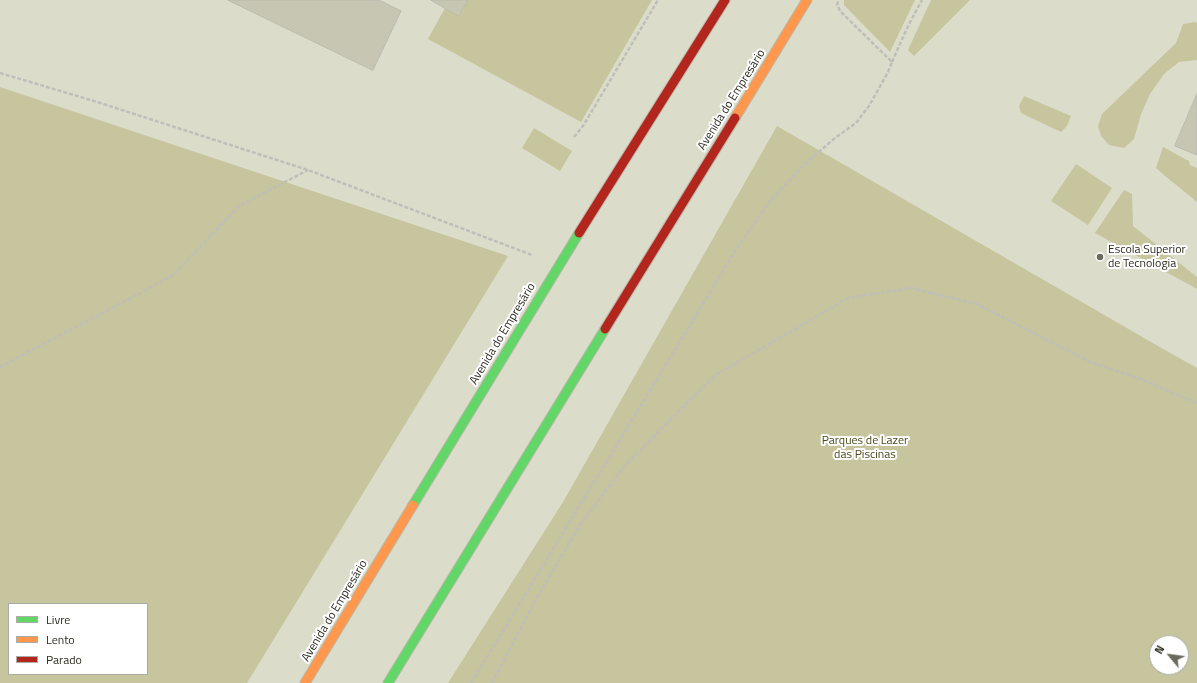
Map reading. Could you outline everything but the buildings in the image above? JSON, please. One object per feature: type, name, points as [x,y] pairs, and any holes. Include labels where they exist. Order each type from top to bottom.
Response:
[{"type":"street","name":"Avenida do Empresário","points":[[306,683],[559,265],[725,0]]},
{"type":"street","name":"Avenida do Empresário","points":[[388,683],[807,0]]},
{"type":"path","points":[[574,137],[583,126],[658,0]]},
{"type":"path","points":[[839,0],[837,4],[840,11],[892,62]]},
{"type":"path","points":[[471,683],[735,251],[770,201],[805,164],[835,138],[856,123],[869,106],[888,72],[908,26],[922,0]]},
{"type":"path","points":[[0,73],[94,101],[308,170],[559,265]]},
{"type":"path","points":[[0,367],[172,276],[239,206],[308,170]]},
{"type":"path","points":[[492,683],[536,599],[576,532],[625,465],[714,376],[848,298],[911,288],[977,304],[1090,362],[1138,378],[1197,403]]},
{"type":"green space","points":[[468,0],[652,0],[581,122],[428,39],[445,8],[459,16]]},
{"type":"green space","points":[[844,0],[915,0],[890,52],[844,5]]},
{"type":"green space","points":[[931,0],[970,0],[914,56],[908,50]]},
{"type":"green space","points":[[1197,23],[1197,60],[1179,62],[1164,74],[1150,94],[1141,114],[1134,139],[1124,148],[1109,145],[1101,136],[1098,126],[1102,114],[1176,43],[1183,24]]},
{"type":"green space","points":[[0,87],[508,256],[247,683],[0,683]]},
{"type":"green space","points":[[1024,96],[1071,116],[1067,126],[1061,132],[1021,113],[1019,106]]},
{"type":"green space","name":"Parques de Lazer das Piscinas","points":[[777,126],[1197,368],[1197,683],[448,683],[563,502]]},
{"type":"green space","points":[[534,128],[572,151],[560,171],[522,148]]},
{"type":"green space","points":[[1163,147],[1189,161],[1190,165],[1197,168],[1197,202],[1156,168]]},
{"type":"green space","points":[[1076,164],[1112,188],[1088,225],[1051,201]]},
{"type":"green space","points":[[1124,190],[1132,194],[1133,226],[1197,277],[1197,289],[1095,233]]},
{"type":"traffic: fast","points":[[413,505],[579,233]]},
{"type":"traffic: fast","points":[[388,683],[605,329]]},
{"type":"traffic: slow","points":[[735,118],[807,0]]},
{"type":"traffic: slow","points":[[305,683],[413,505]]},
{"type":"traffic: jam","points":[[579,233],[725,0]]},
{"type":"traffic: jam","points":[[605,329],[735,118]]},
{"type":"place","name":"Escola Superior de Tecnologia","points":[[1100,257]]}]
